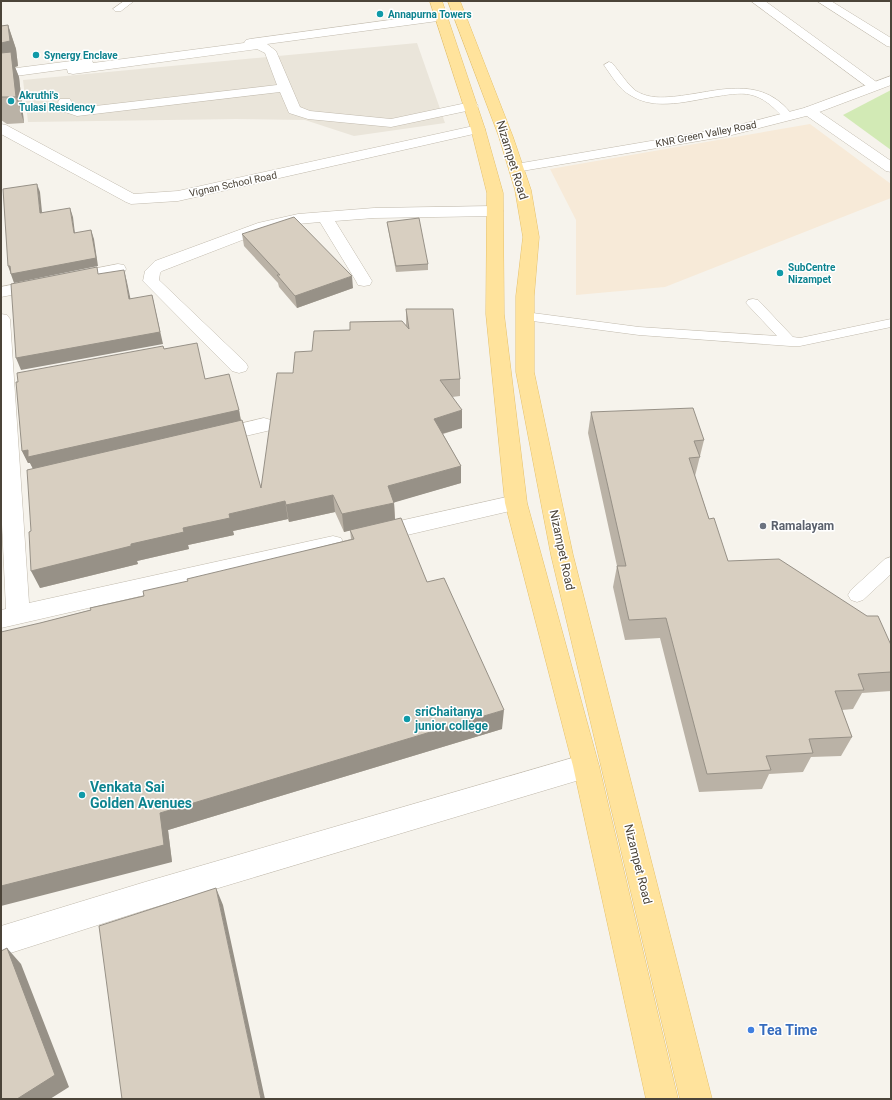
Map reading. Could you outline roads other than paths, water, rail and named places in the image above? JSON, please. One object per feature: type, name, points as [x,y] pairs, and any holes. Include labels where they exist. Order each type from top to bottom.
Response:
[{"type":"main road","name":"Nizampet Road","points":[[444,6],[495,193],[495,211],[512,255],[525,296],[526,372],[562,555],[696,1099]]},
{"type":"main road","name":"Nizampet Road","points":[[444,6],[506,137],[523,190],[531,237],[512,255],[495,314],[516,503],[586,766],[662,1099]]},
{"type":"street","points":[[757,1],[875,86]]},
{"type":"street","points":[[823,1],[891,43]]},
{"type":"street","points":[[1,74],[444,6]]},
{"type":"street","points":[[73,70],[259,46],[270,51],[294,110],[308,116],[391,123],[471,106]]},
{"type":"street","name":"KNR Green Valley Road","points":[[516,168],[728,132],[809,111],[891,80]]},
{"type":"street","points":[[65,102],[67,108],[77,112],[284,88]]},
{"type":"street","points":[[809,111],[891,168]]},
{"type":"street","name":"Vignan School Road","points":[[1,128],[131,199],[178,196],[478,129]]},
{"type":"street","points":[[240,367],[151,281],[151,276],[154,270],[161,265],[264,226],[298,219],[374,213],[495,211]]},
{"type":"street","points":[[325,217],[364,281]]},
{"type":"street","points":[[1,292],[118,269]]},
{"type":"street","points":[[1,319],[8,380],[12,483],[9,617],[516,503]]},
{"type":"street","points":[[194,441],[264,425]]},
{"type":"street","points":[[1,941],[145,896],[586,766]]},
{"type":"lane","points":[[118,9],[130,1]]},
{"type":"lane","points":[[610,65],[632,92],[650,100],[677,99],[736,91],[747,91],[764,96],[788,116]]},
{"type":"lane","points":[[753,303],[790,342]]},
{"type":"lane","points":[[525,316],[639,331],[790,342],[800,342],[891,323]]},
{"type":"lane","points":[[857,595],[891,564]]},
{"type":"place","name":"Annapurna Towers","points":[[380,14]]},
{"type":"place","name":"Synergy Enclave","points":[[36,55]]},
{"type":"place","name":"Akruthi's Tulasi Residency","points":[[11,101]]},
{"type":"place","name":"SubCentre Nizampet","points":[[780,273]]},
{"type":"place","name":"Ramalayam","points":[[763,526]]},
{"type":"place","name":"sriChaitanya junior college","points":[[407,719]]},
{"type":"place","name":"Venkata Sai Golden Avenues","points":[[82,795]]},
{"type":"place","name":"Tea Time","points":[[751,1030]]}]
